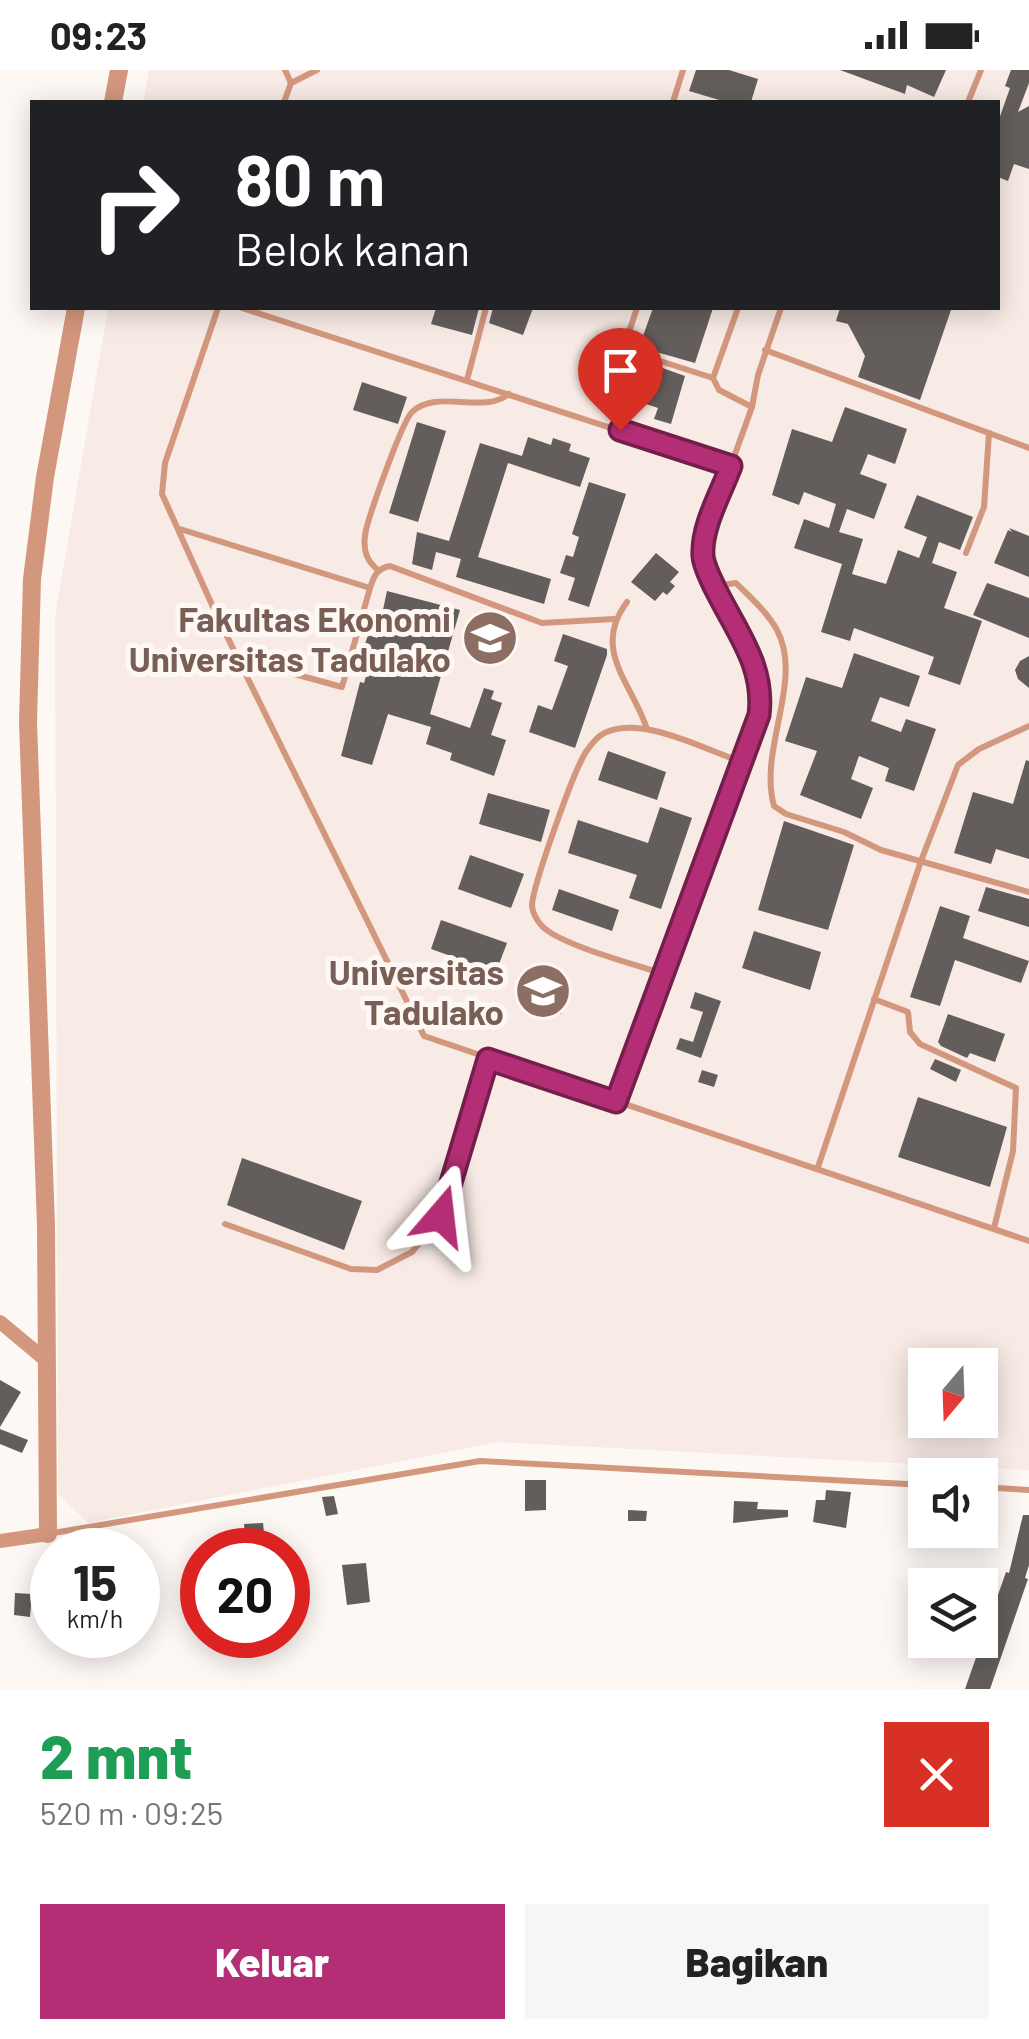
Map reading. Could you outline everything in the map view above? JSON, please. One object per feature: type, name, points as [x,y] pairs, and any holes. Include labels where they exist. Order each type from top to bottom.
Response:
[{"type":"street","points":[[114,100],[119,70]]},
{"type":"street","points":[[48,1528],[46,1226],[28,722],[32,579],[45,478],[76,310]]},
{"type":"street","points":[[0,1322],[48,1362]]},
{"type":"street","points":[[0,1542],[30,1537]]},
{"type":"lane","points":[[284,70],[292,83]]},
{"type":"lane","points":[[285,100],[292,83],[317,70]]},
{"type":"lane","points":[[673,100],[683,70]]},
{"type":"lane","points":[[969,100],[981,70]]},
{"type":"lane","points":[[217,310],[165,463],[162,494],[424,1036],[1029,1240]]},
{"type":"lane","points":[[248,310],[731,466]]},
{"type":"lane","points":[[467,380],[485,310]]},
{"type":"lane","points":[[636,310],[627,338],[632,352],[713,378],[720,390],[752,407]]},
{"type":"lane","points":[[713,378],[737,310]]},
{"type":"lane","points":[[616,1102],[759,715],[759,674],[703,557],[708,529],[752,407],[765,350],[780,310]]},
{"type":"lane","points":[[765,350],[1029,448]]},
{"type":"lane","points":[[378,570],[368,560],[364,534],[400,434],[412,412],[436,402],[499,402],[510,394]]},
{"type":"lane","points":[[966,552],[984,507],[989,433]]},
{"type":"lane","points":[[179,529],[370,588]]},
{"type":"lane","points":[[238,658],[342,686],[370,588],[378,570],[390,566],[542,623],[614,619]]},
{"type":"lane","points":[[714,586],[736,583],[778,631],[787,668],[771,755],[769,789],[774,806],[882,850],[1029,892]]},
{"type":"lane","points":[[627,602],[614,619],[613,658],[639,705],[647,729]]},
{"type":"lane","points":[[818,1167],[921,861],[958,765],[980,749],[1029,726]]},
{"type":"lane","points":[[663,974],[567,941],[544,928],[532,908],[583,756],[601,735],[623,729],[647,729],[742,762]]},
{"type":"lane","points":[[874,999],[908,1012],[910,1032],[920,1044],[1016,1088],[1014,1151],[994,1228]]},
{"type":"lane","points":[[225,1224],[352,1269],[377,1270],[412,1252],[441,1216],[488,1059]]},
{"type":"lane","points":[[83,1528],[480,1460],[908,1483]]},
{"type":"lane","points":[[998,1488],[1029,1490]]},
{"type":"shaded area","name":"Universitas Tadulako","points":[[149,70],[1029,70],[1029,1470],[998,1468],[998,1458],[908,1458],[908,1464],[498,1442],[88,1523],[58,1494],[55,616],[108,310],[1000,310],[1000,100],[143,100]]},
{"type":"building","points":[[696,70],[729,70],[758,79],[752,100],[719,100],[689,91]]},
{"type":"building","points":[[840,70],[946,70],[934,97],[907,85],[905,94]]},
{"type":"building","points":[[1011,70],[1029,70],[1029,83],[1018,112],[1029,106],[1029,169],[1014,164],[1008,181],[1000,178],[1000,116],[1010,88],[1005,86]]},
{"type":"building","points":[[435,310],[478,310],[472,335],[431,324]]},
{"type":"building","points":[[492,310],[532,310],[523,335],[489,323]]},
{"type":"building","points":[[652,310],[712,310],[695,363],[639,347]]},
{"type":"building","points":[[839,310],[951,310],[920,400],[858,377],[865,356],[848,324],[836,321]]},
{"type":"building","points":[[618,352],[685,376],[671,424],[654,419],[658,408],[605,390]]},
{"type":"building","points":[[362,382],[407,397],[398,424],[353,410]]},
{"type":"building","points":[[845,407],[907,429],[895,464],[868,454],[860,474],[887,484],[874,519],[847,509],[839,532],[863,539],[852,574],[886,584],[898,550],[919,558],[927,537],[904,528],[917,495],[973,517],[960,550],[939,542],[932,563],[957,572],[944,608],[982,621],[960,685],[928,674],[934,657],[854,628],[850,641],[821,632],[842,564],[794,548],[804,519],[829,528],[836,504],[804,492],[799,505],[772,495],[792,429],[832,442]]},
{"type":"building","points":[[417,422],[446,431],[418,522],[389,513]]},
{"type":"building","points":[[528,437],[551,445],[553,438],[571,444],[569,451],[590,458],[580,487],[508,463],[478,557],[551,579],[544,604],[456,577],[461,559],[436,552],[432,570],[412,564],[417,532],[449,541],[480,443],[522,456]]},
{"type":"building","points":[[589,482],[626,494],[589,607],[568,600],[575,578],[560,573],[566,555],[573,557],[579,537],[572,534]]},
{"type":"building","points":[[1009,528],[1029,536],[1029,577],[994,563],[1008,530],[1012,532]]},
{"type":"building","points":[[656,553],[679,572],[670,582],[675,586],[655,601],[631,582]]},
{"type":"building","points":[[987,583],[1029,598],[1029,638],[973,615]]},
{"type":"building","points":[[387,591],[460,610],[430,714],[470,728],[484,688],[494,691],[491,699],[502,703],[491,735],[506,740],[494,776],[450,760],[452,753],[426,744],[431,727],[388,714],[372,765],[341,756],[360,682],[364,683],[370,662],[360,659],[368,635],[377,638]]},
{"type":"building","points":[[563,634],[607,649],[575,748],[529,732],[538,705],[552,710],[568,666],[554,661]]},
{"type":"building","points":[[854,653],[920,676],[909,707],[880,697],[871,721],[901,732],[906,719],[936,729],[914,791],[885,781],[889,768],[859,756],[851,779],[873,788],[861,819],[800,795],[817,751],[785,741],[806,677],[842,688]]},
{"type":"building","points":[[1029,656],[1029,688],[1018,679],[1015,670]]},
{"type":"building","points":[[608,751],[666,772],[657,800],[598,780]]},
{"type":"building","points":[[1026,760],[1029,859],[996,849],[991,864],[954,853],[973,792],[1013,804]]},
{"type":"building","points":[[488,793],[550,810],[541,842],[479,824]]},
{"type":"building","points":[[660,807],[692,818],[661,909],[629,898],[637,875],[568,853],[578,820],[648,843]]},
{"type":"building","points":[[784,821],[854,845],[828,930],[758,910]]},
{"type":"building","points":[[470,855],[524,874],[511,908],[458,889]]},
{"type":"building","points":[[986,887],[1029,899],[1029,927],[978,911]]},
{"type":"building","points":[[559,889],[619,910],[612,931],[552,910]]},
{"type":"building","points":[[940,906],[970,916],[963,938],[1029,961],[1021,983],[955,960],[940,1006],[910,997]]},
{"type":"building","points":[[441,920],[507,943],[496,972],[431,949]]},
{"type":"building","points":[[754,931],[821,952],[810,990],[742,968]]},
{"type":"building","points":[[550,987],[568,993],[561,1014],[544,1009]]},
{"type":"building","points":[[695,992],[721,1001],[701,1058],[676,1049],[680,1038],[693,1042],[703,1012],[690,1008]]},
{"type":"building","points":[[948,1014],[1005,1034],[995,1062],[970,1053],[967,1058],[941,1046],[938,1042]]},
{"type":"building","points":[[935,1059],[961,1070],[956,1082],[930,1069]]},
{"type":"building","points":[[702,1070],[718,1075],[714,1087],[698,1082]]},
{"type":"building","points":[[918,1097],[1007,1127],[990,1187],[898,1157]]},
{"type":"building","points":[[242,1158],[362,1201],[344,1250],[227,1205]]},
{"type":"building","points":[[0,1380],[21,1392],[0,1427]]},
{"type":"building","points":[[0,1429],[28,1440],[22,1453],[0,1444]]},
{"type":"building","points":[[525,1480],[546,1480],[546,1510],[525,1511]]},
{"type":"building","points":[[826,1490],[851,1492],[846,1528],[813,1522],[816,1500],[825,1500]]},
{"type":"building","points":[[334,1496],[338,1514],[326,1516],[322,1497]]},
{"type":"building","points":[[734,1501],[758,1502],[757,1509],[788,1510],[788,1517],[733,1523]]},
{"type":"building","points":[[628,1510],[647,1511],[646,1521],[628,1521]]},
{"type":"building","points":[[1023,1515],[1029,1515],[1029,1565],[1025,1578],[1028,1579],[990,1689],[965,1689],[976,1658],[998,1658],[998,1595],[1006,1572],[1009,1573]]},
{"type":"building","points":[[263,1523],[264,1528],[244,1528],[244,1524]]},
{"type":"building","points":[[366,1563],[370,1602],[347,1605],[342,1565]]},
{"type":"building","points":[[15,1593],[30,1594],[30,1617],[14,1615]]},
{"type":"place","name":"Fakultas Ekonomi Universitas Tadulako","points":[[490,638]]},
{"type":"place","name":"Universitas Tadulako","points":[[543,991]]},
{"type":"route","points":[[441,1216],[488,1059],[616,1102],[759,715],[759,674],[703,557],[708,529],[731,466],[620,430]]}]
